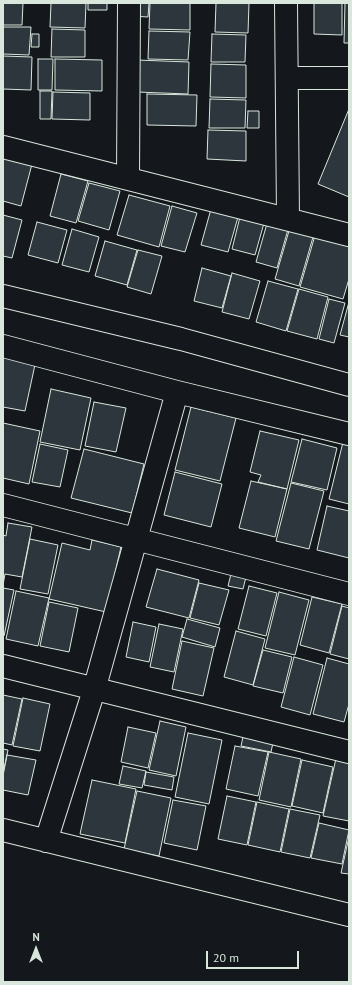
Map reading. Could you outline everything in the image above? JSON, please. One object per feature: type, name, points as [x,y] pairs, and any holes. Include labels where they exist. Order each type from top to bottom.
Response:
[{"type":"street","points":[[128,177],[129,3]]},
{"type":"street","points":[[286,3],[288,218]]},
{"type":"street","points":[[287,78],[349,78]]},
{"type":"street","points":[[3,147],[46,159],[128,177],[349,234]]},
{"type":"street","points":[[3,296],[181,339],[349,385]]},
{"type":"street","points":[[3,346],[177,392],[349,434]]},
{"type":"street","points":[[46,841],[94,690],[177,392]]},
{"type":"street","points":[[3,505],[349,594]]},
{"type":"street","points":[[3,666],[94,690],[349,752]]},
{"type":"street","points":[[3,830],[349,915]]},
{"type":"building","points":[[3,3],[23,3],[22,25],[3,25]]},
{"type":"building","points":[[51,3],[86,3],[85,28],[50,27]]},
{"type":"building","points":[[88,3],[107,3],[107,10],[88,10]]},
{"type":"building","points":[[132,3],[149,3],[148,17],[131,16]]},
{"type":"building","points":[[150,3],[190,3],[190,30],[149,29]]},
{"type":"building","points":[[216,3],[249,3],[248,33],[215,32]]},
{"type":"building","points":[[314,3],[342,3],[342,35],[314,34]]},
{"type":"building","points":[[345,3],[349,3],[349,43],[344,43]]},
{"type":"building","points":[[3,27],[31,27],[29,55],[3,54]]},
{"type":"building","points":[[52,29],[85,30],[85,57],[51,57]]},
{"type":"building","points":[[149,31],[190,32],[188,60],[148,59]]},
{"type":"building","points":[[32,34],[39,34],[39,47],[31,47]]},
{"type":"building","points":[[212,34],[246,35],[245,62],[211,62]]},
{"type":"building","points":[[3,56],[32,57],[31,90],[3,89]]},
{"type":"building","points":[[38,59],[53,59],[52,90],[38,90]]},
{"type":"building","points":[[55,59],[102,60],[102,91],[55,90]]},
{"type":"building","points":[[137,60],[189,62],[188,94],[137,92]]},
{"type":"building","points":[[211,64],[246,65],[246,98],[210,97]]},
{"type":"building","points":[[40,91],[52,91],[51,119],[40,119]]},
{"type":"building","points":[[53,92],[90,93],[90,120],[52,119]]},
{"type":"building","points":[[147,94],[197,95],[196,126],[147,125]]},
{"type":"building","points":[[210,99],[246,100],[245,128],[209,128]]},
{"type":"building","points":[[349,109],[349,197],[318,184]]},
{"type":"building","points":[[248,111],[259,111],[259,128],[247,128]]},
{"type":"building","points":[[208,130],[246,131],[246,161],[207,159]]},
{"type":"building","points":[[3,156],[32,164],[21,206],[3,201]]},
{"type":"building","points":[[61,174],[88,181],[76,223],[50,216]]},
{"type":"building","points":[[89,183],[120,191],[109,230],[78,221]]},
{"type":"building","points":[[129,195],[170,206],[159,247],[117,235]]},
{"type":"building","points":[[172,206],[197,213],[185,252],[161,246]]},
{"type":"building","points":[[211,209],[238,217],[228,252],[201,245]]},
{"type":"building","points":[[3,215],[22,220],[12,258],[3,256]]},
{"type":"building","points":[[240,217],[264,223],[255,255],[232,249]]},
{"type":"building","points":[[268,220],[289,226],[277,268],[256,262]]},
{"type":"building","points":[[37,222],[67,230],[58,263],[28,255]]},
{"type":"building","points":[[291,224],[315,230],[299,286],[275,279]]},
{"type":"building","points":[[72,229],[99,237],[89,272],[62,265]]},
{"type":"building","points":[[316,232],[349,241],[349,279],[343,299],[300,287]]},
{"type":"building","points":[[105,241],[137,250],[127,285],[95,276]]},
{"type":"building","points":[[138,250],[162,256],[151,294],[127,287]]},
{"type":"building","points":[[202,268],[231,276],[222,308],[194,301]]},
{"type":"building","points":[[232,273],[260,281],[249,319],[222,312]]},
{"type":"building","points":[[268,281],[298,289],[286,331],[256,322]]},
{"type":"building","points":[[299,289],[328,297],[317,339],[287,331]]},
{"type":"building","points":[[329,299],[345,303],[334,343],[319,339]]},
{"type":"building","points":[[349,302],[349,337],[340,335]]},
{"type":"building","points":[[3,353],[36,360],[25,411],[3,407]]},
{"type":"building","points":[[51,389],[91,398],[80,450],[40,442]]},
{"type":"building","points":[[94,402],[126,408],[116,452],[85,446]]},
{"type":"building","points":[[191,407],[236,418],[220,481],[175,470]]},
{"type":"building","points":[[3,423],[40,431],[29,484],[3,478]]},
{"type":"building","points":[[260,431],[299,440],[287,489],[258,482],[261,475],[250,472]]},
{"type":"building","points":[[344,438],[349,439],[349,504],[329,499]]},
{"type":"building","points":[[302,439],[337,448],[327,490],[291,482]]},
{"type":"building","points":[[40,444],[68,450],[60,487],[32,482]]},
{"type":"building","points":[[84,449],[144,464],[132,513],[71,498]]},
{"type":"building","points":[[175,472],[222,484],[211,527],[164,515]]},
{"type":"building","points":[[251,481],[287,489],[275,537],[239,528]]},
{"type":"building","points":[[291,483],[324,491],[309,549],[276,541]]},
{"type":"building","points":[[327,506],[349,511],[349,558],[317,550]]},
{"type":"building","points":[[8,523],[32,527],[22,577],[5,574],[3,585],[3,535],[6,536]]},
{"type":"building","points":[[30,539],[58,545],[48,594],[20,589]]},
{"type":"building","points":[[92,540],[121,547],[106,612],[49,599],[62,543],[90,550]]},
{"type":"building","points":[[157,569],[199,580],[189,618],[146,607]]},
{"type":"building","points":[[232,570],[247,573],[243,589],[228,586]]},
{"type":"building","points":[[199,583],[229,590],[219,625],[190,618]]},
{"type":"building","points":[[249,586],[277,593],[266,636],[238,629]]},
{"type":"building","points":[[3,588],[14,590],[4,636],[3,635]]},
{"type":"building","points":[[16,591],[49,598],[38,646],[6,639]]},
{"type":"building","points":[[279,592],[309,600],[295,655],[265,648]]},
{"type":"building","points":[[312,597],[342,604],[329,653],[300,645]]},
{"type":"building","points":[[49,602],[78,608],[69,652],[40,646]]},
{"type":"building","points":[[342,606],[349,608],[349,659],[330,654]]},
{"type":"building","points":[[187,619],[220,628],[215,647],[182,637]]},
{"type":"building","points":[[133,622],[156,627],[149,662],[126,657]]},
{"type":"building","points":[[159,624],[183,629],[174,672],[150,667]]},
{"type":"building","points":[[236,631],[265,639],[253,685],[224,677]]},
{"type":"building","points":[[182,641],[214,648],[203,696],[172,689]]},
{"type":"building","points":[[263,650],[292,657],[283,693],[253,686]]},
{"type":"building","points":[[294,657],[323,665],[310,715],[281,707]]},
{"type":"building","points":[[327,658],[349,664],[349,704],[344,722],[313,714]]},
{"type":"building","points":[[3,695],[22,699],[12,745],[3,743]]},
{"type":"building","points":[[23,698],[50,704],[40,751],[13,746]]},
{"type":"building","points":[[160,721],[186,727],[176,776],[149,770]]},
{"type":"building","points":[[128,727],[156,733],[148,768],[121,762]]},
{"type":"building","points":[[244,732],[274,738],[271,752],[241,746]]},
{"type":"building","points":[[188,733],[222,740],[209,804],[175,797]]},
{"type":"building","points":[[235,746],[268,752],[258,796],[226,789]]},
{"type":"building","points":[[3,749],[8,750],[3,773]]},
{"type":"building","points":[[269,752],[301,759],[291,807],[259,800]]},
{"type":"building","points":[[337,754],[349,756],[349,821],[323,816]]},
{"type":"building","points":[[7,755],[36,760],[28,795],[3,790],[3,776]]},
{"type":"building","points":[[302,760],[333,767],[323,813],[292,806]]},
{"type":"building","points":[[123,766],[146,771],[142,788],[119,784]]},
{"type":"building","points":[[146,772],[174,777],[172,790],[144,785]]},
{"type":"building","points":[[92,780],[136,789],[125,843],[80,834]]},
{"type":"building","points":[[137,791],[171,798],[159,856],[124,849]]},
{"type":"building","points":[[227,796],[256,802],[247,845],[218,839]]},
{"type":"building","points":[[173,800],[206,806],[197,850],[164,843]]},
{"type":"building","points":[[257,802],[289,809],[280,852],[248,845]]},
{"type":"building","points":[[290,809],[320,815],[310,858],[281,852]]},
{"type":"building","points":[[319,823],[349,830],[342,864],[311,858]]},
{"type":"building","points":[[349,837],[349,874],[341,873]]}]
